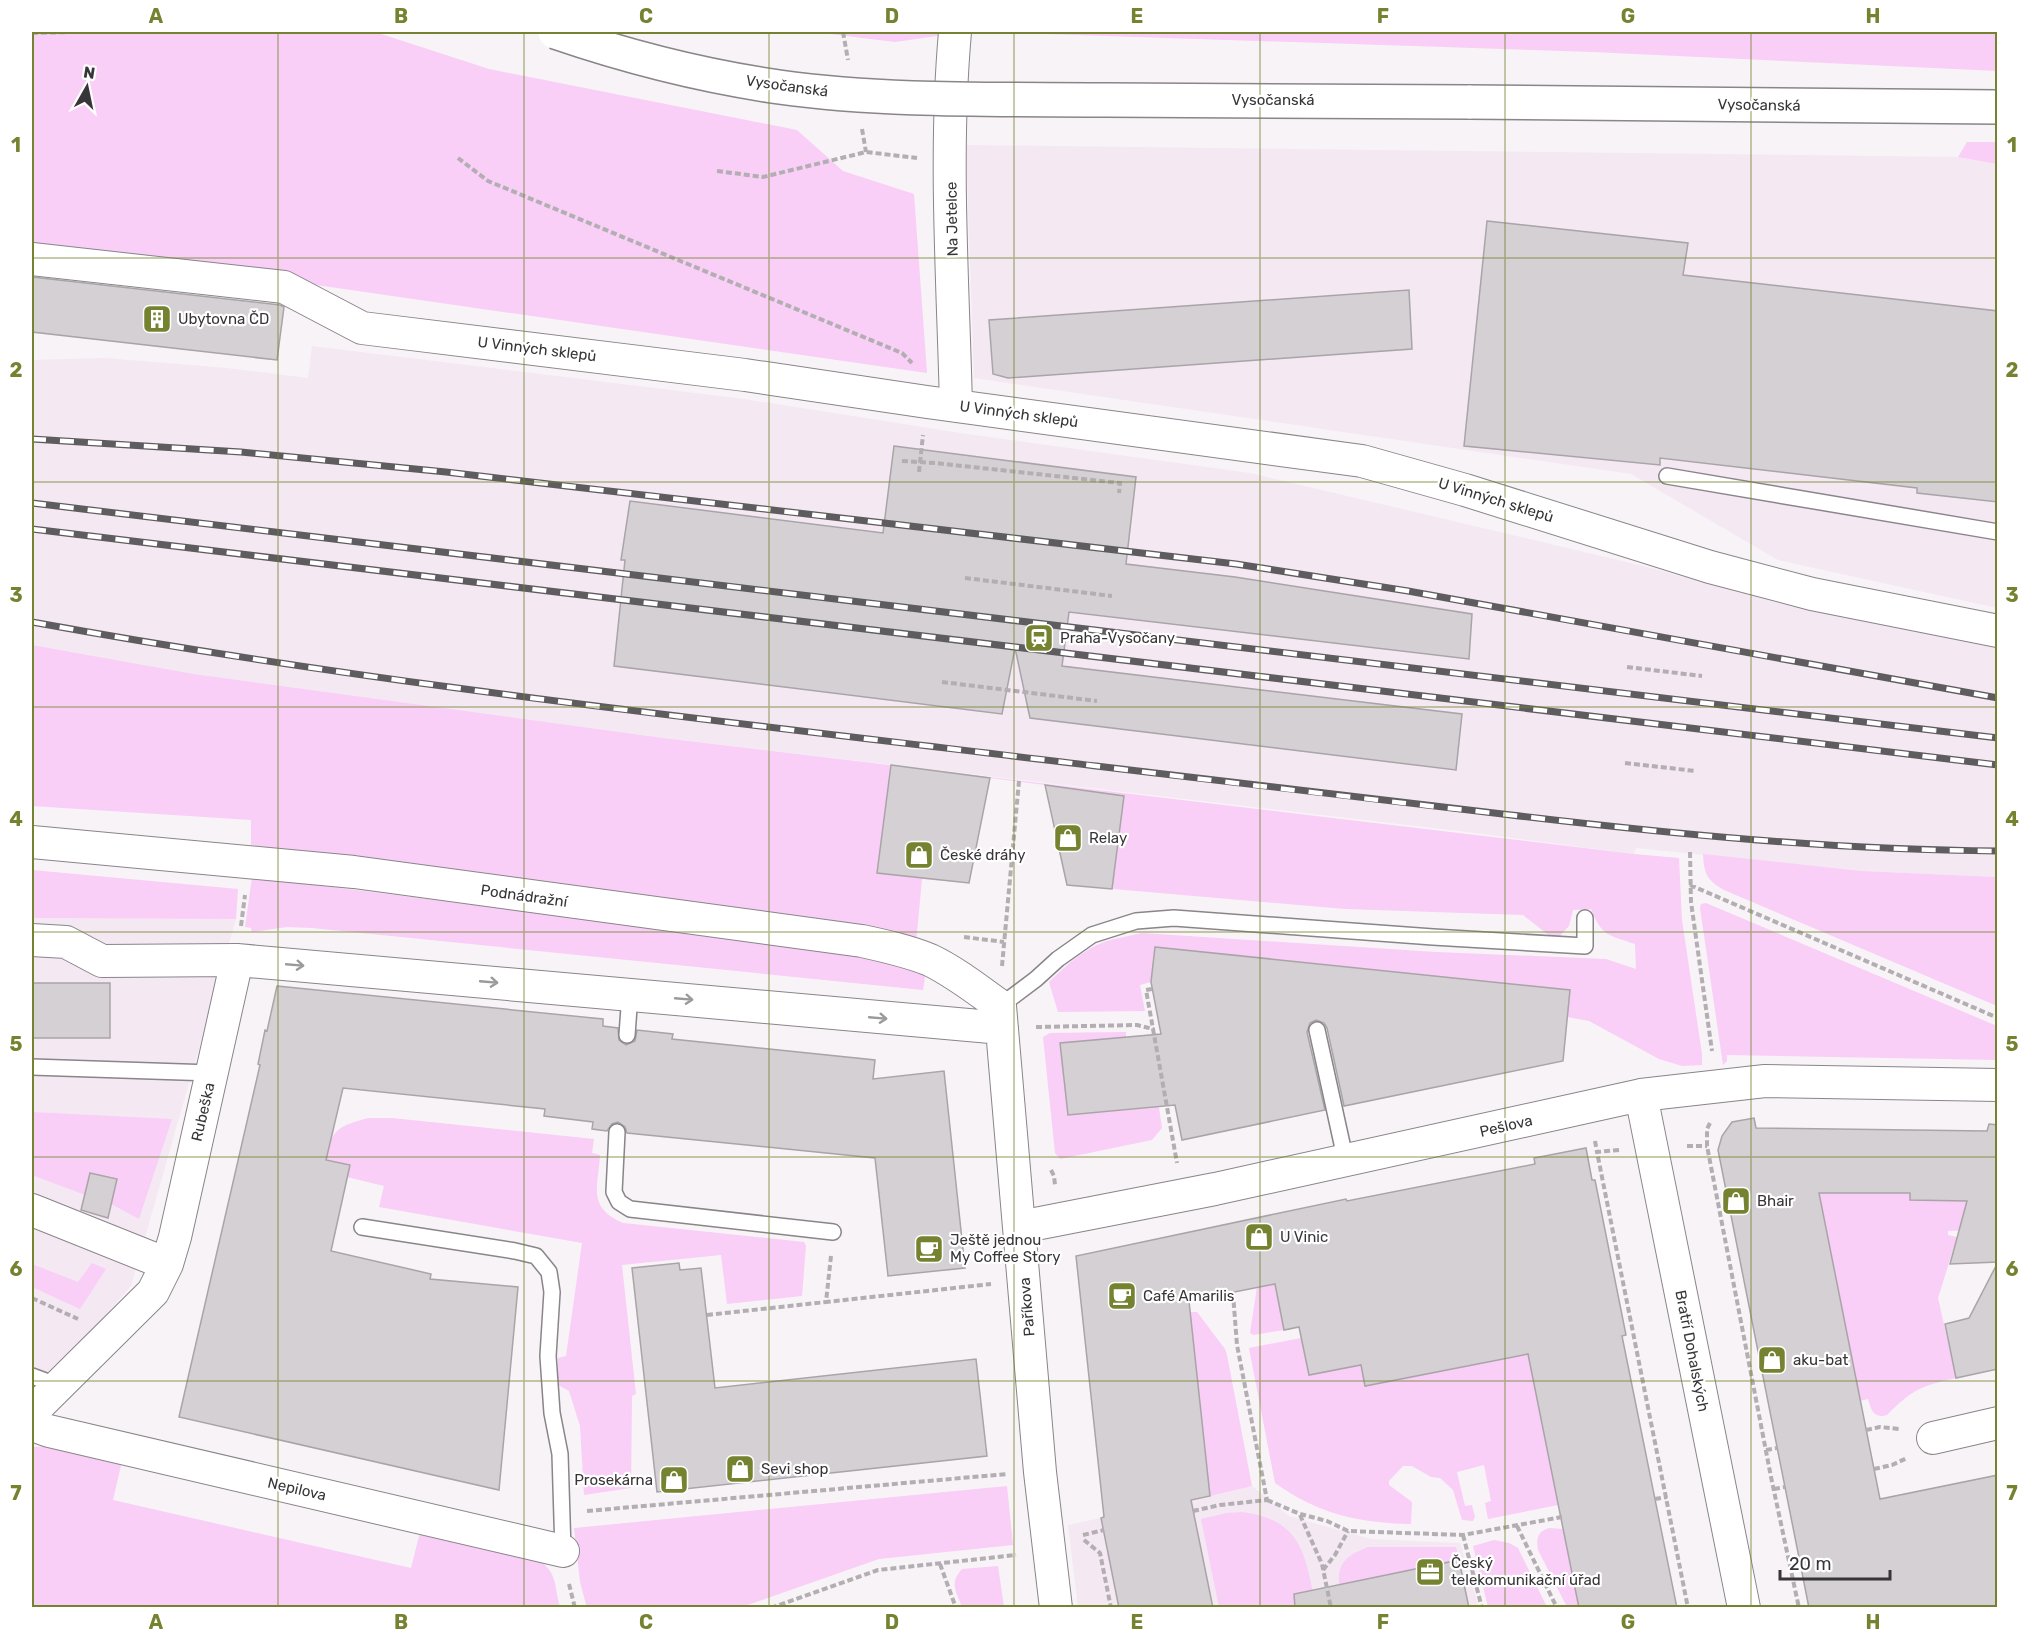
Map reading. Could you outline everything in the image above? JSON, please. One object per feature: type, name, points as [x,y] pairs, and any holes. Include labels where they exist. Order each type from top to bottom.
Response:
[{"type":"main road","name":"Vysočanská","points":[[555,32],[671,66],[779,87],[866,96],[980,99],[1998,107]]},
{"type":"street","name":"Na Jetelce","points":[[955,32],[952,61],[950,162],[956,406]]},
{"type":"street","name":"U Vinných sklepů","points":[[32,259],[284,286],[362,328],[745,375],[1362,461],[1465,490],[1710,567],[1812,594],[1998,631]]},
{"type":"street","name":"Podnádražní","points":[[32,842],[354,872],[862,941],[898,948],[930,960],[1001,1003]]},
{"type":"street","points":[[32,940],[66,942],[102,962],[237,960],[630,994],[1001,1003]]},
{"type":"street","name":"Rubeška","points":[[32,1413],[45,1381],[112,1334],[153,1292],[167,1264],[175,1238],[237,960]]},
{"type":"street","name":"Paříkova","points":[[1001,1003],[1040,1472],[1056,1608]]},
{"type":"street","name":"Pešlova","points":[[1020,1227],[1346,1162],[1641,1095],[1765,1081],[1998,1085]]},
{"type":"street","name":"Bratří Dohalských","points":[[1641,1095],[1744,1608]]},
{"type":"street","points":[[32,1210],[167,1264]]},
{"type":"street","points":[[1933,1438],[1998,1423]]},
{"type":"street","name":"Nepilova","points":[[32,1425],[60,1434],[563,1551]]},
{"type":"lane","points":[[1667,476],[1998,531]]},
{"type":"lane","points":[[1001,1003],[1092,934],[1136,921],[1174,918],[1585,946],[1585,918]]},
{"type":"lane","points":[[627,1035],[630,994]]},
{"type":"lane","points":[[1317,1030],[1346,1162]]},
{"type":"lane","points":[[32,1067],[212,1073]]},
{"type":"lane","points":[[617,1132],[614,1192],[619,1202],[630,1209],[833,1232]]},
{"type":"lane","points":[[362,1227],[536,1256],[549,1272],[552,1292],[548,1356],[552,1413],[560,1454],[563,1551]]},
{"type":"path","points":[[32,33],[71,32]]},
{"type":"path","points":[[843,32],[848,58]]},
{"type":"path","points":[[717,171],[763,177],[866,152],[950,162]]},
{"type":"path","points":[[458,158],[488,181],[902,353],[917,368]]},
{"type":"path","points":[[919,472],[923,432]]},
{"type":"path","points":[[903,461],[1120,483],[1119,492]]},
{"type":"path","points":[[965,578],[1112,596]]},
{"type":"path","points":[[1628,668],[1702,676]]},
{"type":"path","points":[[942,682],[1097,701]]},
{"type":"path","points":[[1625,763],[1695,771]]},
{"type":"path","points":[[1001,1003],[1019,782]]},
{"type":"path","points":[[1690,852],[1690,885],[1712,1058],[1712,1118],[1707,1129],[1707,1146],[1773,1490],[1799,1608]]},
{"type":"path","points":[[237,960],[249,861]]},
{"type":"path","points":[[1690,885],[1998,1018]]},
{"type":"path","points":[[1152,989],[1146,990],[1182,1196]]},
{"type":"path","points":[[1033,1027],[1137,1025],[1153,1029]]},
{"type":"path","points":[[1680,1146],[1707,1146]]},
{"type":"path","points":[[1625,1150],[1598,1152],[1688,1608]]},
{"type":"path","points":[[826,1302],[833,1232]]},
{"type":"path","points":[[707,1315],[998,1283]]},
{"type":"path","points":[[1233,1294],[1237,1345],[1267,1500]]},
{"type":"path","points":[[32,1298],[112,1334]]},
{"type":"path","points":[[1766,1450],[1777,1448]]},
{"type":"path","points":[[561,1512],[1040,1472]]},
{"type":"path","points":[[1773,1490],[1785,1487]]},
{"type":"path","points":[[1655,1499],[1667,1497]]},
{"type":"path","points":[[1193,1511],[1220,1505],[1267,1500],[1300,1514],[1327,1521],[1348,1531],[1463,1535],[1562,1517]]},
{"type":"path","points":[[1300,1514],[1323,1570],[1330,1608]]},
{"type":"path","points":[[1517,1526],[1557,1608]]},
{"type":"path","points":[[1104,1530],[1079,1535],[1100,1553],[1111,1608]]},
{"type":"path","points":[[1323,1570],[1335,1555],[1348,1531]]},
{"type":"path","points":[[1463,1535],[1482,1608]]},
{"type":"path","points":[[771,1608],[878,1570],[1049,1550]]},
{"type":"path","points":[[940,1564],[956,1608]]},
{"type":"shaded area","points":[[32,32],[375,32],[489,69],[797,130],[843,171],[914,194],[927,373],[32,244]]},
{"type":"shaded area","points":[[814,32],[945,32],[944,35],[895,42]]},
{"type":"shaded area","points":[[989,32],[1997,32],[1998,71],[1592,52]]},
{"type":"shaded area","points":[[1967,142],[1997,142],[1997,164],[1958,157]]},
{"type":"shaded area","points":[[966,145],[1958,157],[1997,164],[1997,608],[1778,560],[1631,474],[974,378]]},
{"type":"shaded area","points":[[312,346],[744,399],[967,434],[1250,473],[1643,566],[1761,598],[1997,646],[1997,877],[1861,871],[1636,848],[1634,854],[1467,832],[663,738],[194,674],[32,645],[32,360],[105,358],[227,368],[308,378]]},
{"type":"shaded area","points":[[32,645],[194,674],[663,738],[1679,858],[1682,920],[1702,1065],[1682,1066],[1659,1059],[1589,1021],[1567,1017],[1570,990],[1155,947],[1151,982],[1140,985],[1145,1011],[1058,1012],[1049,982],[1055,976],[1096,945],[1142,933],[1436,952],[1606,959],[1636,969],[1635,944],[1607,934],[1599,925],[1591,909],[1573,910],[1569,926],[1559,937],[1551,937],[1523,915],[1345,909],[1067,885],[1045,785],[990,778],[969,883],[922,879],[916,943],[441,869],[251,845],[251,820],[32,806]]},
{"type":"shaded area","points":[[1703,854],[1861,871],[1997,877],[1997,1006],[1724,890],[1708,876],[1704,867]]},
{"type":"shaded area","points":[[32,870],[238,889],[236,919],[32,918]]},
{"type":"shaded area","points":[[252,877],[858,953],[926,971],[923,990],[312,928],[287,927],[252,932],[251,928],[245,927]]},
{"type":"shaded area","points":[[1706,903],[1997,1026],[1997,1060],[1727,1055],[1727,1061],[1723,1065],[1700,908],[1701,904]]},
{"type":"shaded area","points":[[32,918],[236,919],[131,1286],[32,1400]]},
{"type":"shaded area","points":[[1126,1032],[1126,1037],[1060,1043],[1068,1115],[1133,1109],[1158,1101],[1162,1128],[1152,1140],[1060,1159],[1055,1153],[1043,1037],[1050,1033]]},
{"type":"shaded area","points":[[32,1112],[172,1119],[139,1219],[111,1204],[117,1179],[90,1173],[85,1195],[32,1175]]},
{"type":"shaded area","points":[[368,1118],[392,1118],[594,1139],[592,1153],[600,1155],[597,1195],[599,1203],[612,1217],[623,1223],[804,1242],[806,1246],[802,1296],[727,1304],[721,1255],[622,1265],[636,1394],[632,1396],[631,1488],[584,1495],[580,1426],[569,1391],[558,1385],[558,1358],[566,1356],[582,1243],[379,1207],[384,1186],[347,1177],[350,1165],[310,1156],[329,1146],[339,1129]]},
{"type":"shaded area","points":[[1822,1187],[1824,1193],[1910,1193],[1911,1200],[1997,1202],[1997,1229],[1948,1231],[1948,1235],[1957,1237],[1938,1298],[1956,1378],[1918,1390],[1887,1415],[1876,1415],[1868,1399],[1860,1401],[1820,1198],[1809,1200]]},
{"type":"shaded area","points":[[92,1263],[106,1269],[80,1309],[32,1287],[32,1264],[78,1282]]},
{"type":"shaded area","points":[[1290,1281],[1279,1305],[1284,1330],[1253,1335],[1250,1333],[1257,1287]]},
{"type":"shaded area","points":[[1190,1312],[1197,1312],[1225,1349],[1252,1486],[1210,1496]]},
{"type":"shaded area","points":[[1301,1338],[1309,1375],[1361,1365],[1365,1386],[1528,1354],[1558,1505],[1488,1519],[1485,1503],[1491,1501],[1484,1465],[1457,1472],[1465,1506],[1472,1505],[1475,1517],[1473,1521],[1462,1520],[1453,1490],[1440,1478],[1431,1477],[1412,1466],[1403,1466],[1389,1481],[1389,1485],[1412,1502],[1411,1524],[1374,1522],[1340,1515],[1291,1494],[1275,1483],[1249,1348]]},
{"type":"shaded area","points":[[47,1446],[122,1461],[113,1500],[411,1568],[419,1536],[423,1531],[536,1557],[552,1574],[560,1607],[32,1607],[32,1447]]},
{"type":"shaded area","points":[[1007,1486],[1013,1545],[879,1559],[742,1607],[587,1608],[580,1582],[574,1528]]},
{"type":"shaded area","points":[[1252,1486],[1289,1516],[1371,1539],[1460,1543],[1479,1607],[1078,1607],[1068,1525]]},
{"type":"shaded area","points":[[1242,1512],[1262,1516],[1278,1523],[1298,1543],[1304,1556],[1316,1607],[1219,1607],[1201,1519]]},
{"type":"shaded area","points":[[1549,1528],[1563,1529],[1579,1607],[1567,1607],[1538,1550],[1538,1536]]},
{"type":"shaded area","points":[[1494,1540],[1509,1543],[1518,1548],[1547,1607],[1488,1607],[1473,1546]]},
{"type":"shaded area","points":[[1368,1547],[1456,1547],[1459,1560],[1339,1585],[1340,1570],[1345,1560]]},
{"type":"shaded area","points":[[998,1566],[1004,1607],[962,1607],[955,1583],[962,1569]]},
{"type":"building","points":[[1487,221],[1688,243],[1683,275],[1998,311],[1998,502],[1917,493],[1917,488],[1660,458],[1660,465],[1464,446]]},
{"type":"building","name":"Ubytovna ČD","points":[[32,277],[280,305],[284,307],[277,360],[32,332]]},
{"type":"building","points":[[1409,290],[1412,349],[1008,378],[993,374],[989,320]]},
{"type":"building","points":[[894,446],[1136,477],[1126,564],[1235,577],[1472,614],[1469,659],[1069,612],[1062,666],[1462,714],[1456,770],[1030,718],[1015,648],[1002,714],[614,666],[625,560],[621,560],[630,501],[883,533]]},
{"type":"building","points":[[891,765],[990,778],[969,883],[877,873]]},
{"type":"building","points":[[1045,785],[1124,796],[1112,889],[1067,885]]},
{"type":"building","points":[[1155,947],[1570,990],[1563,1061],[1344,1106],[1327,1028],[1324,1023],[1316,1020],[1310,1023],[1307,1032],[1325,1110],[1182,1140],[1175,1105],[1068,1115],[1060,1043],[1161,1034],[1151,982]]},
{"type":"building","points":[[32,983],[110,983],[110,1038],[32,1038]]},
{"type":"building","points":[[277,986],[603,1019],[603,1026],[618,1028],[619,1040],[626,1045],[635,1041],[637,1030],[673,1034],[672,1039],[875,1060],[873,1079],[944,1071],[965,1268],[888,1276],[875,1158],[627,1133],[625,1127],[618,1122],[612,1124],[607,1131],[592,1129],[593,1122],[544,1116],[545,1109],[343,1088],[326,1160],[350,1165],[331,1251],[431,1274],[430,1279],[518,1287],[499,1490],[179,1417],[260,1065],[258,1064],[265,1030],[267,1031]]},
{"type":"building","points":[[1754,1118],[1756,1128],[1987,1131],[1989,1124],[1998,1125],[1998,1262],[1950,1264],[1967,1201],[1910,1200],[1910,1193],[1819,1193],[1880,1499],[1998,1475],[1998,1608],[1809,1608],[1718,1150],[1722,1136],[1732,1122]]},
{"type":"building","points":[[1586,1148],[1592,1180],[1595,1180],[1626,1335],[1622,1336],[1677,1608],[1579,1608],[1528,1354],[1365,1386],[1361,1365],[1309,1375],[1299,1327],[1284,1330],[1275,1284],[1189,1301],[1210,1496],[1191,1500],[1213,1608],[1119,1608],[1101,1518],[1104,1517],[1076,1256],[1346,1199],[1347,1201],[1535,1164],[1534,1158]]},
{"type":"building","points":[[90,1173],[117,1179],[108,1218],[81,1210]]},
{"type":"building","points":[[1998,1262],[1998,1369],[1956,1378],[1945,1324],[1969,1318]]},
{"type":"building","points":[[679,1263],[680,1270],[701,1268],[715,1388],[976,1359],[987,1456],[657,1492],[632,1268]]},
{"type":"building","name":"Český telekomunikační úřad","points":[[1459,1560],[1469,1608],[1295,1608],[1294,1594]]},
{"type":"railway","points":[[32,439],[241,452],[446,472],[1236,564],[1408,591],[1998,698]]},
{"type":"railway","points":[[32,503],[1998,738]]},
{"type":"railway","points":[[32,529],[1998,765]]},
{"type":"railway","points":[[32,622],[164,645],[563,702],[1356,797],[1754,840],[1876,848],[1998,851]]},
{"type":"place","name":"Ubytovna ČD","points":[[157,319]]},
{"type":"place","name":"Praha-Vysočany","points":[[1039,638]]},
{"type":"place","name":"Relay","points":[[1068,838]]},
{"type":"place","name":"České dráhy","points":[[919,855]]},
{"type":"place","name":"Bhair","points":[[1736,1201]]},
{"type":"place","name":"U Vinic","points":[[1259,1237]]},
{"type":"place","name":"Ještě jednou My Coffee Story","points":[[929,1249]]},
{"type":"place","name":"Café Amarilis","points":[[1122,1296]]},
{"type":"place","name":"aku-bat","points":[[1772,1360]]},
{"type":"place","name":"Sevi shop","points":[[740,1469]]},
{"type":"place","name":"Prosekárna","points":[[674,1480]]},
{"type":"place","name":"Český telekomunikační úřad","points":[[1430,1572]]}]
